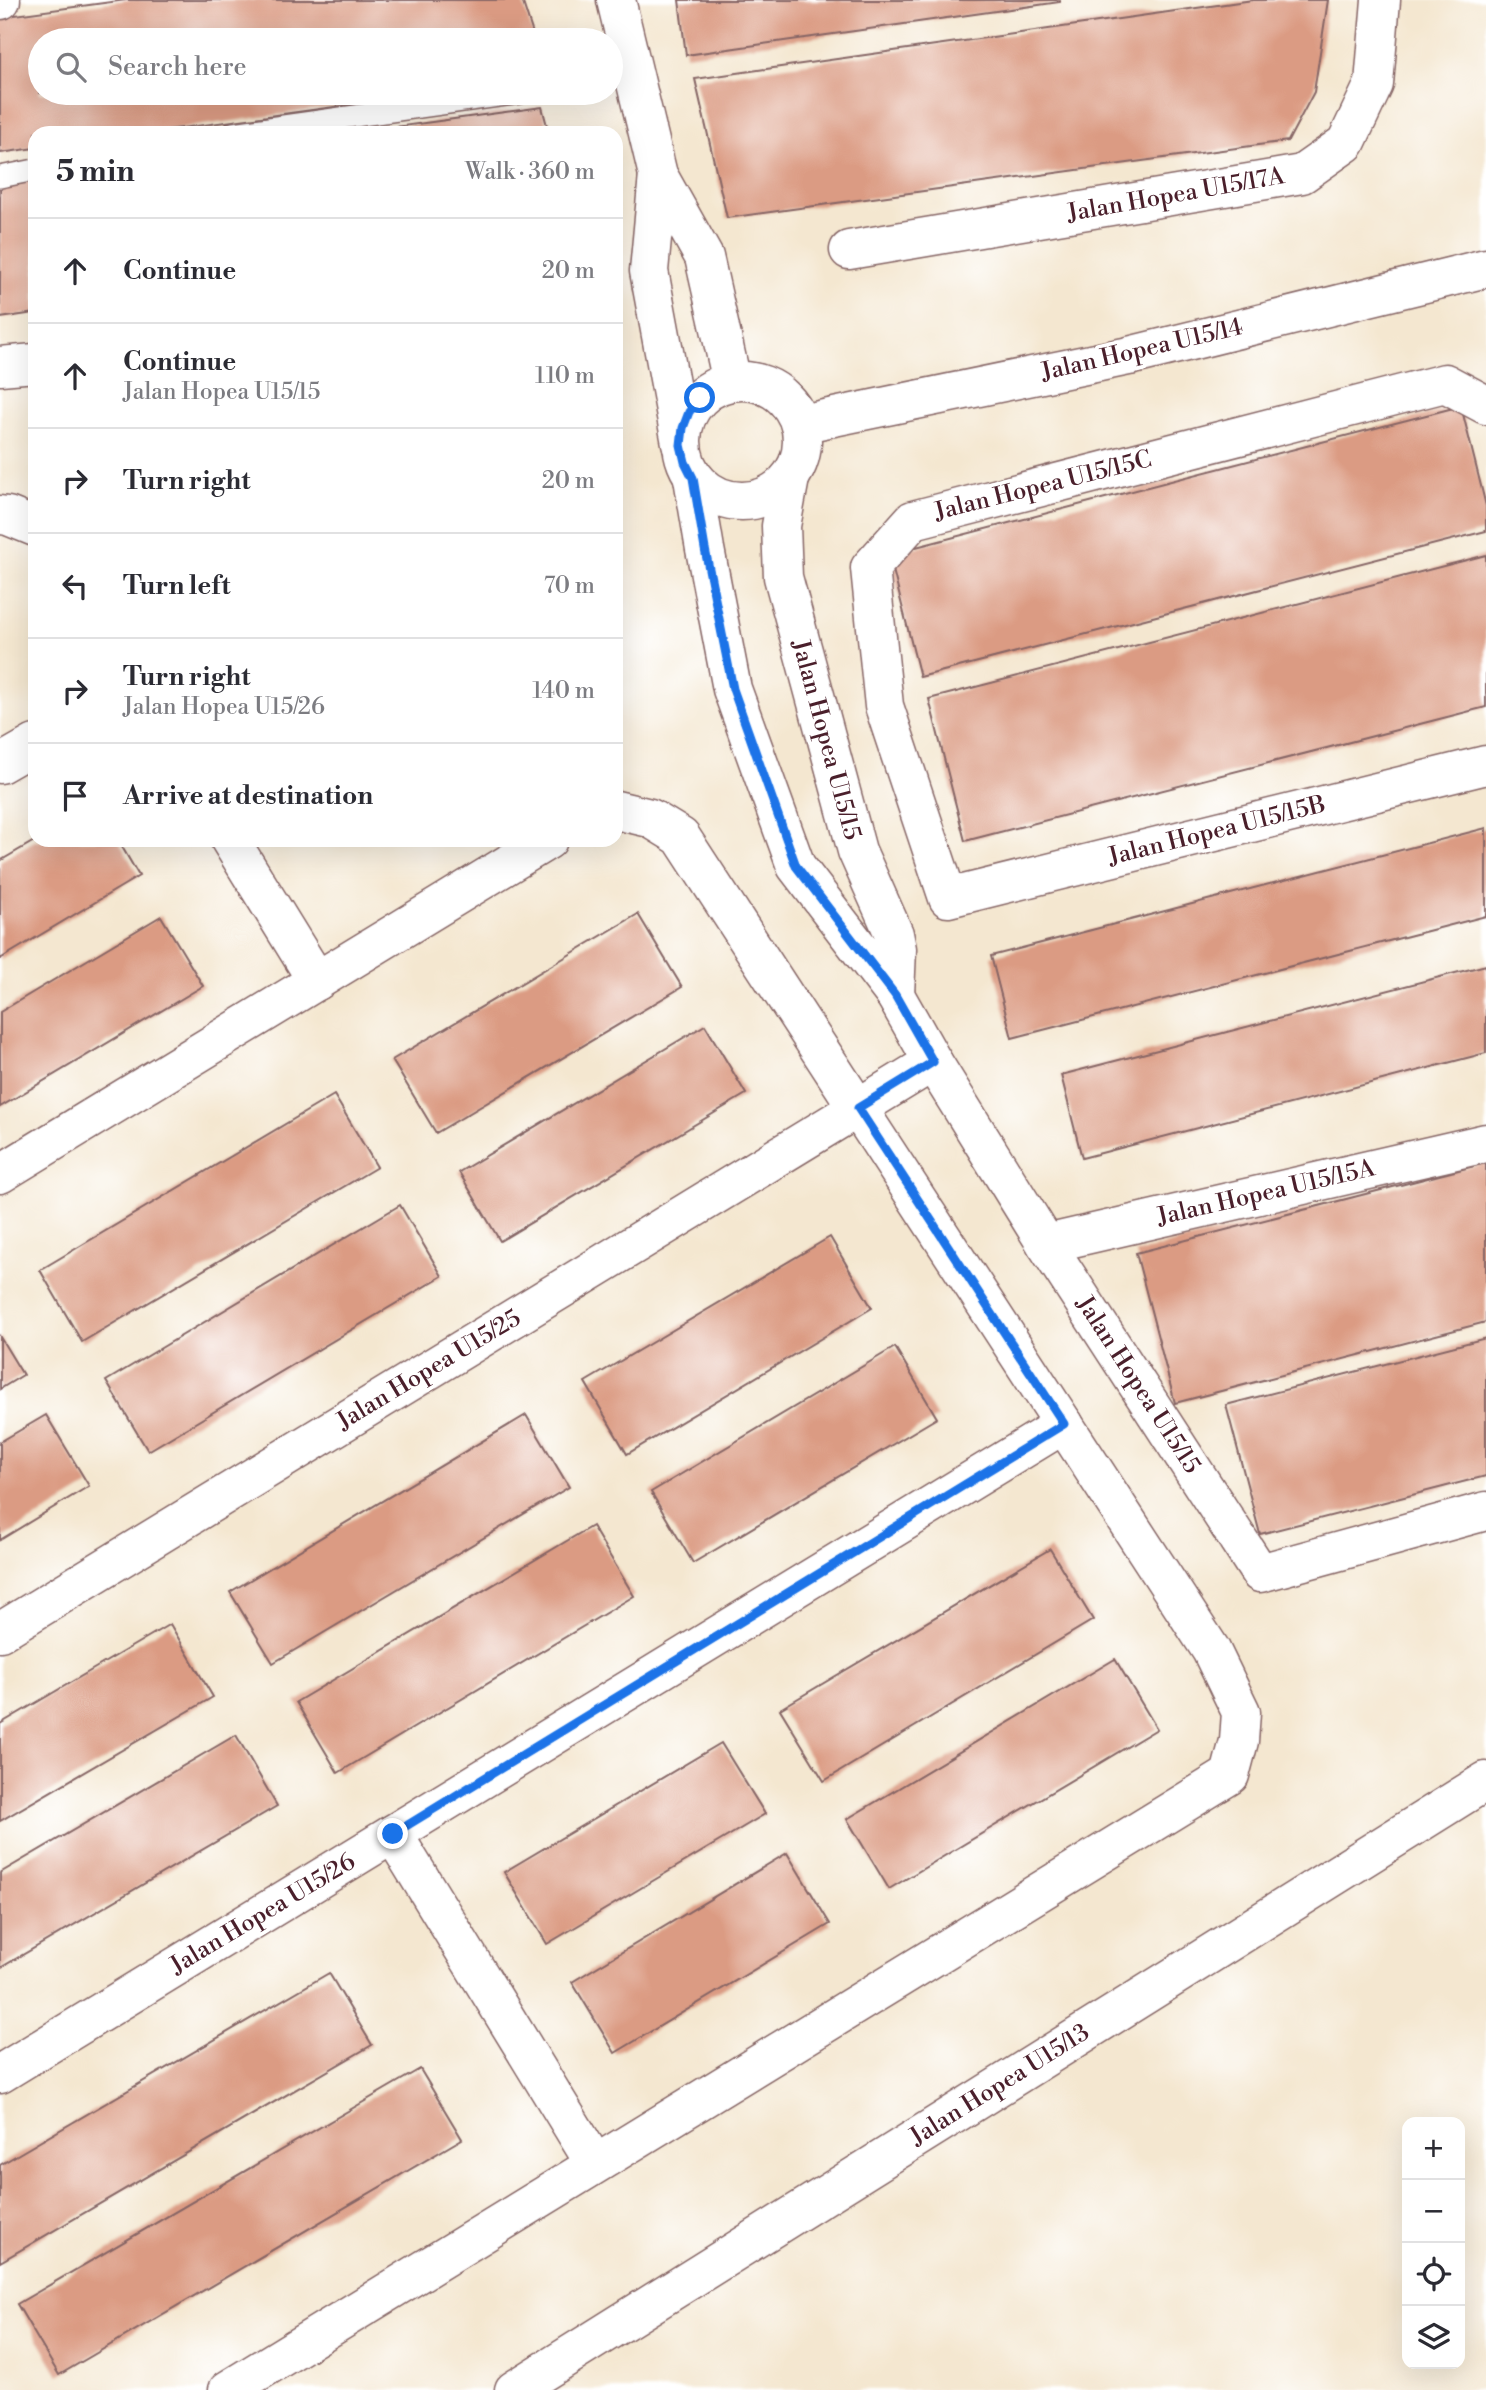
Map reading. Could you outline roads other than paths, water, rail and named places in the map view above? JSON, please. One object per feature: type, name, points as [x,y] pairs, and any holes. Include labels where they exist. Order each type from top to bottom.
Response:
[{"type":"street","points":[[617,0],[658,176],[704,257],[732,382]]},
{"type":"street","name":"Jalan Hopea U15/17A","points":[[849,250],[1301,174],[1346,143],[1374,85],[1381,0]]},
{"type":"street","name":"Jalan Hopea U15/15","points":[[658,176],[649,271],[733,689],[796,866],[895,995],[933,1062],[1046,1244],[1260,1573],[1486,1511]]},
{"type":"street","name":"Jalan Hopea U15/14","points":[[800,424],[1129,356],[1484,267]]},
{"type":"street","points":[[0,366],[28,364]]},
{"type":"street","points":[[732,382],[766,386],[781,395],[800,424],[802,441],[799,460],[790,478],[776,491],[758,500],[738,502],[721,498],[706,490],[687,461],[686,420],[700,398],[715,388],[732,382]]},
{"type":"street","name":"Jalan Hopea U15/15C","points":[[948,898],[884,706],[871,582],[870,568],[913,520],[1445,383],[1486,405]]},
{"type":"street","name":"Jalan Hopea U15/15","points":[[790,478],[781,526],[783,577],[857,851],[894,934],[897,949],[895,995]]},
{"type":"street","points":[[0,515],[28,525]]},
{"type":"street","points":[[0,764],[28,748]]},
{"type":"street","name":"Jalan Hopea U15/15B","points":[[948,898],[1486,765]]},
{"type":"street","points":[[228,2390],[1230,1775],[1240,1741],[1241,1712],[1211,1650],[681,837],[650,818],[623,812]]},
{"type":"street","points":[[234,847],[317,981]]},
{"type":"street","points":[[0,1174],[537,847]]},
{"type":"street","name":"Jalan Hopea U15/25","points":[[0,1632],[933,1062]]},
{"type":"street","name":"Jalan Hopea U15/15A","points":[[1046,1244],[1486,1143]]},
{"type":"street","name":"Jalan Hopea U15/26","points":[[0,2074],[1064,1424]]},
{"type":"street","name":"Jalan Hopea U15/13","points":[[514,2390],[1486,1781]]},
{"type":"street","points":[[393,1834],[595,2164]]},
{"type":"lane","points":[[283,126],[434,105]]},
{"type":"lane","points":[[0,177],[28,171]]}]
